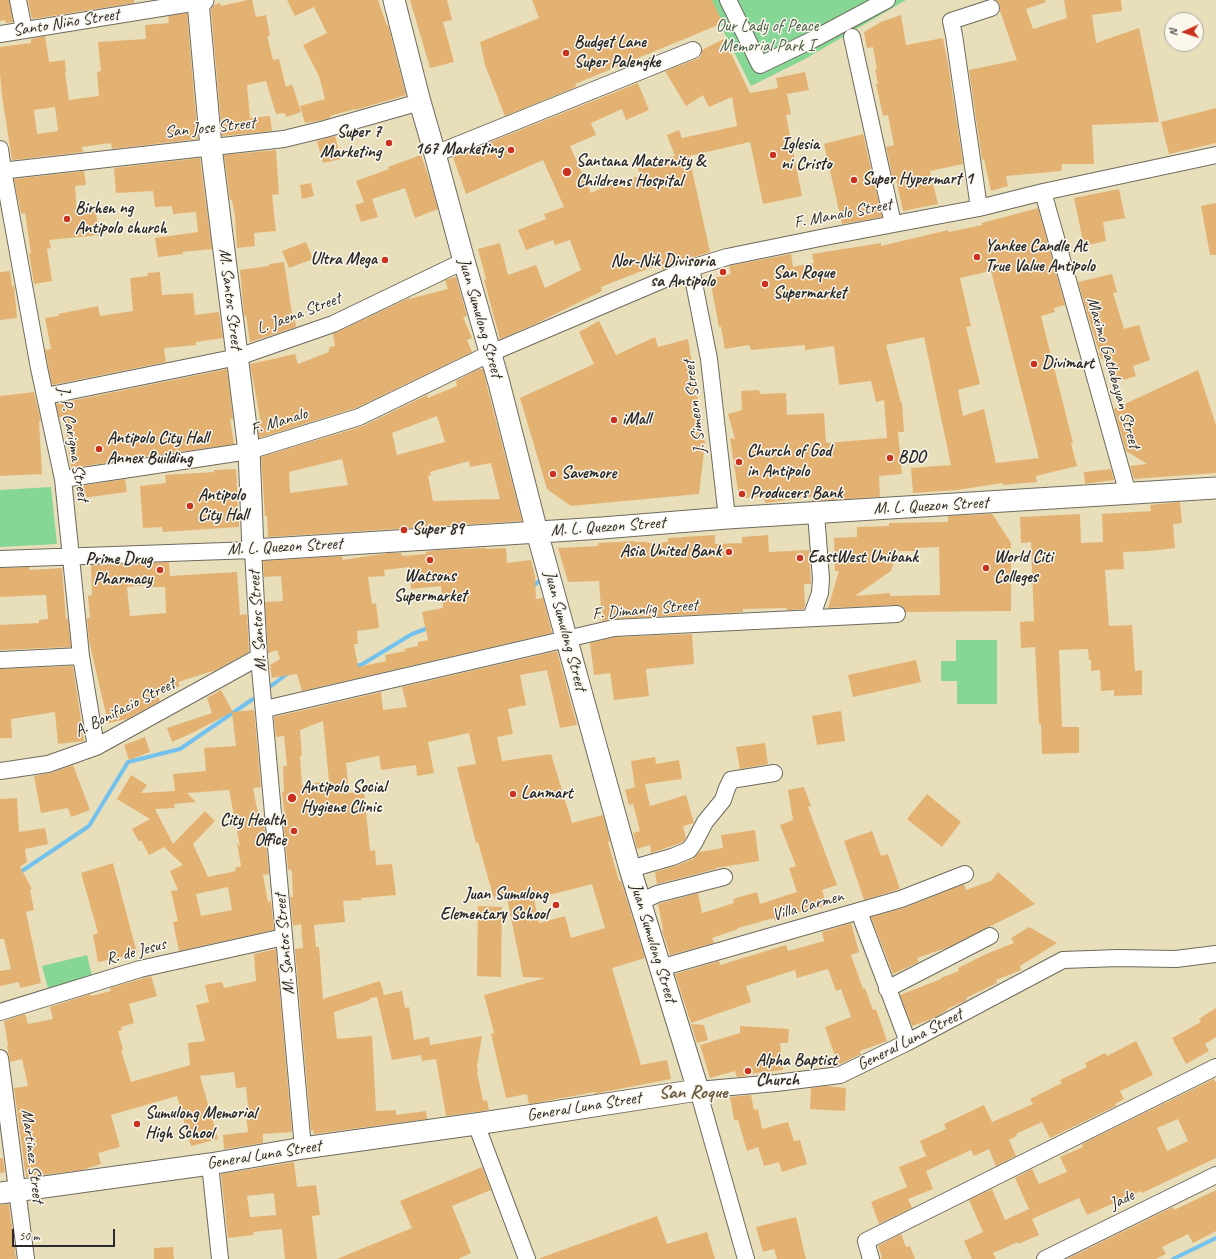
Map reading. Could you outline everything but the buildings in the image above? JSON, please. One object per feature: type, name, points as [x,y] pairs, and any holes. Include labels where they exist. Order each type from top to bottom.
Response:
[{"type":"main road","name":"Juan Sumulong Street","points":[[394,0],[420,102],[491,354],[630,869],[698,1090]]},
{"type":"main road","name":"M. Santos Street","points":[[200,1],[211,148],[249,451],[254,550]]},
{"type":"main road","name":"M. L. Quezon Street","points":[[254,550],[538,532],[727,518],[1216,488]]},
{"type":"main road","name":"General Luna Street","points":[[8,1192],[210,1164],[303,1148],[476,1124],[698,1090]]},
{"type":"street","points":[[18,0],[24,30]]},
{"type":"street","points":[[728,0],[760,65],[812,40],[887,0]]},
{"type":"street","name":"Santo Niño Street","points":[[0,34],[200,1]]},
{"type":"street","points":[[979,208],[951,21],[992,8]]},
{"type":"street","points":[[852,37],[893,224]]},
{"type":"street","points":[[435,154],[693,50]]},
{"type":"street","name":"San Jose Street","points":[[1,170],[284,139],[420,102]]},
{"type":"street","name":"J. P. Carigma Street","points":[[0,150],[1,170],[63,479],[81,656],[96,747]]},
{"type":"street","name":"F. Manalo Street","points":[[491,354],[691,268],[727,257],[979,208],[1043,192],[1216,155]]},
{"type":"street","name":"Maximo Gatlabayan Street","points":[[1043,192],[1128,494]]},
{"type":"street","name":"L. Jaena Street","points":[[46,396],[238,357],[333,324],[464,261]]},
{"type":"street","name":"J. Simeon Street","points":[[691,268],[709,359],[727,518]]},
{"type":"street","name":"F. Manalo","points":[[63,479],[249,451],[359,417],[491,354]]},
{"type":"street","points":[[811,618],[820,593],[821,579],[816,513]]},
{"type":"street","name":"M. L. Quezon Street","points":[[0,559],[254,550]]},
{"type":"street","name":"M. Santos Street","points":[[254,550],[259,657],[303,1148]]},
{"type":"street","name":"F. Dimanlig Street","points":[[264,709],[614,628],[897,614]]},
{"type":"street","points":[[0,660],[81,656]]},
{"type":"street","name":"A. Bonifacio Street","points":[[0,771],[48,764],[96,747],[259,657]]},
{"type":"street","points":[[630,869],[672,857],[689,850],[705,822],[722,800],[731,780],[774,773]]},
{"type":"street","name":"Villa Carmen","points":[[660,968],[901,900],[965,874]]},
{"type":"street","points":[[640,902],[657,894],[724,876]]},
{"type":"street","points":[[859,912],[908,1042]]},
{"type":"street","points":[[887,989],[990,936]]},
{"type":"street","name":"R. de Jesus","points":[[0,1012],[140,969],[284,937]]},
{"type":"street","name":"General Luna Street","points":[[698,1090],[776,1083],[840,1075],[908,1042],[1063,960],[1118,958],[1176,959],[1216,954]]},
{"type":"street","name":"Martinez Street","points":[[0,1058],[8,1192],[26,1259]]},
{"type":"street","points":[[871,1259],[866,1241],[1216,1067]]},
{"type":"street","name":"Juan Sumulong Street","points":[[698,1090],[746,1259]]},
{"type":"street","points":[[476,1124],[528,1259]]},
{"type":"street","points":[[210,1164],[220,1259]]},
{"type":"street","name":"Jade","points":[[1045,1259],[1216,1176]]},
{"type":"green space","name":"Our Lady of Peace Memorial Park I","points":[[708,0],[906,0],[805,59],[751,86]]},
{"type":"green space","points":[[51,487],[57,544],[0,547],[0,490]]},
{"type":"green space","points":[[956,640],[997,640],[997,704],[957,704],[957,681],[941,681],[941,661],[956,661]]},
{"type":"green space","points":[[87,955],[93,980],[49,992],[42,966]]},
{"type":"waterway","points":[[531,587],[544,578]]},
{"type":"waterway","points":[[354,666],[361,665],[412,634],[431,627]]},
{"type":"waterway","points":[[271,686],[287,674]]},
{"type":"waterway","points":[[19,873],[89,826],[128,762],[180,749],[253,699]]},
{"type":"waterway","points":[[1173,1259],[1216,1238]]},
{"type":"place","name":"Budget Lane Super Palengke","points":[[566,53]]},
{"type":"place","name":"Super 7 Marketing","points":[[389,143]]},
{"type":"place","name":"167 Marketing","points":[[511,150]]},
{"type":"place","name":"Iglesia ni Cristo","points":[[773,155]]},
{"type":"place","name":"Santana Maternity & Childrens Hospital","points":[[567,172]]},
{"type":"place","name":"Super Hypermart 1","points":[[854,180]]},
{"type":"place","name":"Birhen ng Antipolo church","points":[[67,219]]},
{"type":"place","name":"Yankee Candle At True Value Antipolo","points":[[977,257]]},
{"type":"place","name":"Ultra Mega","points":[[385,260]]},
{"type":"place","name":"Nor-Nik Divisoria sa Antipolo","points":[[723,272]]},
{"type":"place","name":"San Roque Supermarket","points":[[765,284]]},
{"type":"place","name":"Divimart","points":[[1034,364]]},
{"type":"place","name":"iMall","points":[[614,420]]},
{"type":"place","name":"Antipolo City Hall Annex Building","points":[[99,449]]},
{"type":"place","name":"BDO","points":[[890,458]]},
{"type":"place","name":"Church of God in Antipolo","points":[[739,462]]},
{"type":"place","name":"Savemore","points":[[553,474]]},
{"type":"place","name":"Producers Bank","points":[[742,494]]},
{"type":"place","name":"Antipolo City Hall","points":[[190,506]]},
{"type":"place","name":"Super 89","points":[[404,530]]},
{"type":"place","name":"Asia United Bank","points":[[729,552]]},
{"type":"place","name":"EastWest Unibank","points":[[800,558]]},
{"type":"place","name":"Watsons Supermarket","points":[[430,560]]},
{"type":"place","name":"World Citi Colleges","points":[[986,568]]},
{"type":"place","name":"Prime Drug Pharmacy","points":[[160,570]]},
{"type":"place","name":"Lanmart","points":[[513,794]]},
{"type":"place","name":"Antipolo Social Hygiene Clinic","points":[[292,798]]},
{"type":"place","name":"City Health Office","points":[[294,831]]},
{"type":"place","name":"Juan Sumulong Elementary School","points":[[556,905]]},
{"type":"place","name":"Alpha Baptist Church","points":[[748,1071]]},
{"type":"place","name":"Sumulong Memorial High School","points":[[137,1124]]},
{"type":"district","name":"San Roque","points":[[693,1093]]}]
